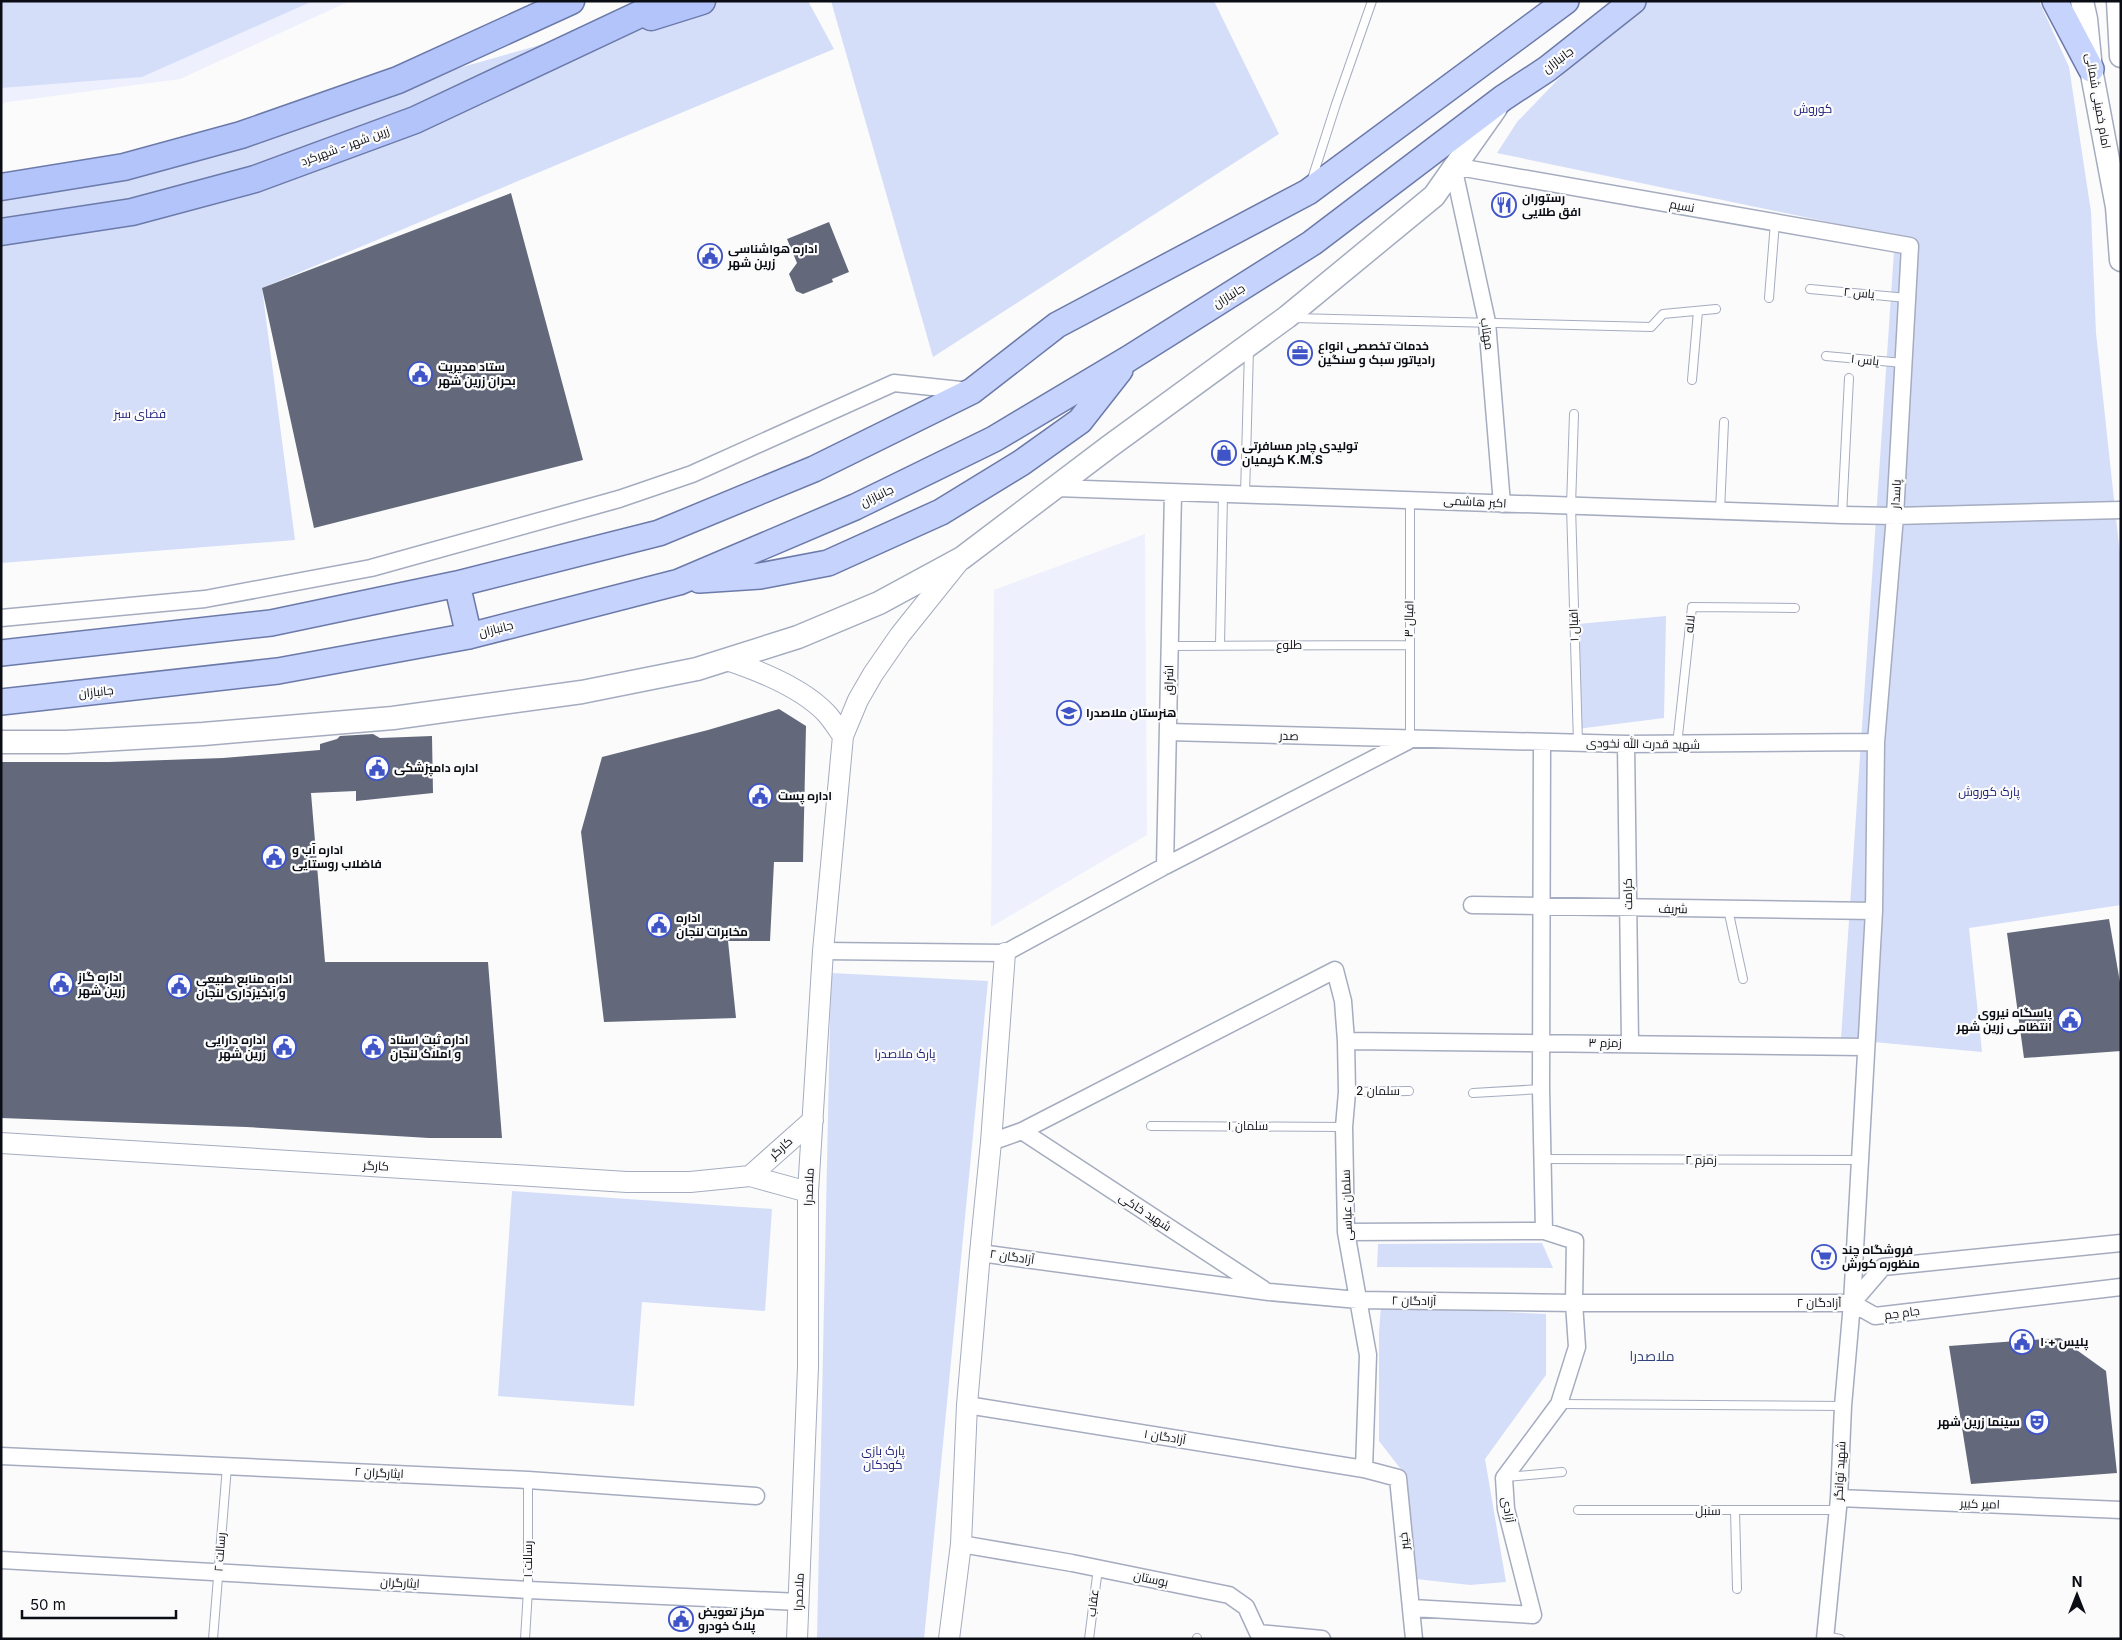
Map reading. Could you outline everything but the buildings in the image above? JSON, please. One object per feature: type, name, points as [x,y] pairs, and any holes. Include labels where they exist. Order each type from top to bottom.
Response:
[{"type":"highway","points":[[1,187],[124,167],[242,136],[398,80],[571,1]]},
{"type":"highway","name":"زرین شهر - شهرکرد","points":[[1,232],[132,212],[255,179],[415,120],[668,1]]},
{"type":"highway","points":[[609,30],[702,1]]},
{"type":"main road","points":[[1,653],[271,623],[457,584],[659,533],[814,469],[972,391],[1057,325],[1308,192],[1566,1]]},
{"type":"main road","name":"جانبازان","points":[[1,702],[278,671],[469,636],[679,582],[854,507],[994,439],[1128,359],[1312,243],[1503,98],[1547,69],[1633,1]]},
{"type":"main road","points":[[2056,1],[2091,69]]},
{"type":"main road","name":"امام خمینی شمالی","points":[[2082,1],[2086,19],[2091,69],[2117,207],[2121,260]]},
{"type":"main road","points":[[2118,1],[2121,56]]},
{"type":"main road","points":[[1,742],[66,742],[393,718],[582,692],[697,669],[807,634],[879,603],[962,558],[1287,317],[1434,196],[1503,98]]},
{"type":"main road","points":[[2117,207],[2121,172]]},
{"type":"main road","points":[[679,582],[760,576],[828,563],[941,512],[1021,463],[1080,421],[1128,359]]},
{"type":"main road","points":[[457,584],[469,636]]},
{"type":"street","name":"نسیم","points":[[1454,166],[1910,246]]},
{"type":"street","name":"مهتاب","points":[[1454,166],[1487,322],[1502,504]]},
{"type":"street","name":"پاسدار","points":[[1865,1047],[1874,911],[1876,742],[1895,516],[1910,246]]},
{"type":"street","points":[[1,618],[205,599],[371,568],[619,499],[692,474],[894,383],[972,391]]},
{"type":"street","name":"اکبر هاشمی","points":[[1056,488],[1842,515],[1895,516],[2121,510]]},
{"type":"street","name":"اشراق","points":[[1165,866],[1173,493]]},
{"type":"street","name":"ملاصدرا","points":[[797,1639],[808,1366],[808,1192],[823,951],[843,736],[858,700],[872,674],[900,635],[962,558]]},
{"type":"street","points":[[727,660],[760,671],[810,699],[826,714],[843,736]]},
{"type":"street","name":"صدر","points":[[1168,732],[1410,740]]},
{"type":"street","points":[[823,951],[1005,953],[1165,866],[1410,740]]},
{"type":"street","name":"شهید قدرت الله نخودی","points":[[1410,740],[1677,745],[1876,742]]},
{"type":"street","points":[[1542,743],[1543,1042],[1541,1090],[1544,1231]]},
{"type":"street","name":"کرامت","points":[[1626,744],[1630,1043]]},
{"type":"street","name":"شریف","points":[[1472,904],[1543,907],[1874,911]]},
{"type":"street","points":[[949,1639],[961,1544],[967,1405],[980,1252],[992,1142],[1005,953]]},
{"type":"street","name":"سلمان عباسی","points":[[1022,1131],[1335,970],[1344,1001],[1346,1041],[1347,1092],[1344,1127],[1346,1232],[1368,1355],[1364,1469]]},
{"type":"street","name":"زمزم ۳","points":[[1346,1041],[1865,1047]]},
{"type":"street","name":"شهید توانگر","points":[[1830,1638],[1843,1406],[1852,1303],[1865,1047]]},
{"type":"street","name":"کارگر","points":[[750,1176],[813,1120]]},
{"type":"street","points":[[992,1142],[1022,1131]]},
{"type":"street","name":"شهید خاکی","points":[[1022,1131],[1269,1292]]},
{"type":"street","name":"کارگر","points":[[1,1143],[627,1182],[690,1182],[750,1176],[808,1192]]},
{"type":"street","points":[[1346,1232],[1544,1231],[1575,1241],[1574,1303],[1576,1347],[1559,1404],[1504,1478]]},
{"type":"street","points":[[1852,1303],[1883,1267],[2121,1242]]},
{"type":"street","name":"آزادگان ۲","points":[[980,1252],[1269,1292],[1358,1300],[1574,1303],[1852,1303]]},
{"type":"street","name":"جام جم","points":[[1852,1303],[1875,1316],[2121,1287]]},
{"type":"street","name":"آزادگان ۱","points":[[967,1405],[1364,1469]]},
{"type":"street","name":"ایثارگران ۲","points":[[1,1456],[528,1480],[756,1496]]},
{"type":"street","name":"خیبر","points":[[1364,1469],[1398,1478],[1414,1639]]},
{"type":"street","name":"آزادی","points":[[1412,1608],[1532,1614],[1506,1509],[1504,1478]]},
{"type":"street","name":"امیر کبیر","points":[[1838,1504],[2121,1510]]},
{"type":"street","name":"بوستان","points":[[961,1544],[1098,1568],[1229,1595],[1246,1607],[1258,1633],[1322,1639]]},
{"type":"street","name":"ایثارگران","points":[[1,1560],[528,1590],[799,1602]]},
{"type":"lane","points":[[1308,192],[1372,1]]},
{"type":"lane","points":[[1769,298],[1775,222]]},
{"type":"lane","name":"یاس ۲","points":[[1810,289],[1907,298]]},
{"type":"lane","points":[[1287,317],[1651,327],[1663,314],[1716,309]]},
{"type":"lane","points":[[1692,380],[1698,310]]},
{"type":"lane","points":[[1245,495],[1249,345]]},
{"type":"lane","name":"یاس ۱","points":[[1826,356],[1903,363]]},
{"type":"lane","points":[[1842,515],[1849,378]]},
{"type":"lane","name":"اقبال ۱","points":[[1574,414],[1571,506],[1578,743]]},
{"type":"lane","points":[[1720,511],[1724,422]]},
{"type":"lane","points":[[1220,645],[1223,494]]},
{"type":"lane","name":"اقبال ۳","points":[[1410,499],[1410,740]]},
{"type":"lane","name":"لاله","points":[[1677,745],[1692,607],[1795,608]]},
{"type":"lane","name":"طلوع","points":[[1169,646],[1409,645]]},
{"type":"lane","points":[[1728,909],[1743,979]]},
{"type":"lane","points":[[1474,1092],[1541,1090]]},
{"type":"lane","name":"سلمان 2","points":[[1347,1092],[1409,1091]]},
{"type":"lane","name":"سلمان ۱","points":[[1151,1126],[1344,1127]]},
{"type":"lane","name":"زمزم ۲","points":[[1542,1159],[1859,1160]]},
{"type":"lane","points":[[1559,1404],[1843,1406]]},
{"type":"lane","name":"رسالت ۲","points":[[213,1639],[227,1466]]},
{"type":"lane","points":[[1504,1478],[1562,1472]]},
{"type":"lane","name":"رسالت ۱","points":[[525,1639],[528,1590],[528,1480]]},
{"type":"lane","name":"سنبل","points":[[1578,1510],[1735,1510],[1838,1504]]},
{"type":"lane","points":[[1735,1510],[1737,1589]]},
{"type":"lane","name":"عقاب","points":[[1089,1639],[1098,1568]]},
{"type":"shaded area","points":[[1,1],[350,1],[180,79],[1,103]]},
{"type":"shaded area","name":"هنرستان ملاصدرا","points":[[1145,534],[1147,835],[991,927],[994,590]]},
{"type":"green space","points":[[1,1],[313,1],[142,77],[1,88]]},
{"type":"green space","name":"فضای سبز","points":[[695,1],[808,1],[834,49],[262,288],[295,540],[1,563],[1,198]]},
{"type":"green space","points":[[831,1],[1214,1],[1279,134],[933,357]]},
{"type":"green space","name":"پارک کوروش","points":[[1645,1],[2039,1],[2069,67],[2091,212],[2096,333],[2121,564],[2121,905],[1969,928],[1982,1052],[1841,1039],[1895,236],[1497,153],[1517,122],[1593,43]]},
{"type":"green space","points":[[1666,616],[1664,718],[1577,729],[1578,624]]},
{"type":"green space","name":"پارک ملاصدرا","points":[[831,973],[988,981],[924,1639],[817,1639]]},
{"type":"green space","points":[[512,1191],[772,1209],[765,1311],[642,1302],[634,1406],[498,1396]]},
{"type":"green space","points":[[1542,1243],[1553,1268],[1377,1267],[1378,1244]]},
{"type":"green space","points":[[1381,1306],[1546,1314],[1546,1375],[1485,1459],[1506,1582],[1470,1585],[1416,1579],[1407,1477],[1379,1441],[1379,1332]]},
{"type":"place","name":"رستوران افق طلایی","points":[[1504,205]]},
{"type":"place","name":"اداره هواشناسی زرین شهر","points":[[710,256]]},
{"type":"place","name":"خدمات تخصصی انواع رادیاتور سبک و سنگین","points":[[1300,353]]},
{"type":"place","name":"ستاد مدیریت بحران زرین شهر","points":[[420,374]]},
{"type":"place","name":"تولیدی چادر مسافرتی کریمیان K.M.S","points":[[1224,453]]},
{"type":"place","name":"هنرستان ملاصدرا","points":[[1069,713]]},
{"type":"place","name":"اداره دامپزشکی","points":[[377,768]]},
{"type":"place","name":"اداره پست","points":[[760,796]]},
{"type":"place","name":"اداره آب و فاضلاب روستایی","points":[[274,857]]},
{"type":"place","name":"اداره مخابرات لنجان","points":[[659,925]]},
{"type":"place","name":"اداره گاز زرین شهر","points":[[61,984]]},
{"type":"place","name":"اداره منابع طبیعی و آبخیزداری لنجان","points":[[179,986]]},
{"type":"place","name":"پاسگاه نیروی انتظامی زرین شهر","points":[[2070,1020]]},
{"type":"place","name":"اداره دارایی زرین شهر","points":[[284,1047]]},
{"type":"place","name":"اداره ثبت اسناد و املاک لنجان","points":[[373,1047]]},
{"type":"place","name":"فروشگاه چند منظوره کورش","points":[[1824,1257]]},
{"type":"place","name":"پلیس +۱۰","points":[[2022,1342]]},
{"type":"place","name":"سینما زرین شهر","points":[[2037,1422]]},
{"type":"place","name":"مرکز تعویض پلاک خودرو","points":[[681,1619]]},
{"type":"district","name":"ملاصدرا","points":[[1652,1356]]},
{"type":"park label","name":"کوروش","points":[[1813,109]]},
{"type":"park label","name":"پارک بازی کودکان","points":[[883,1458]]}]
